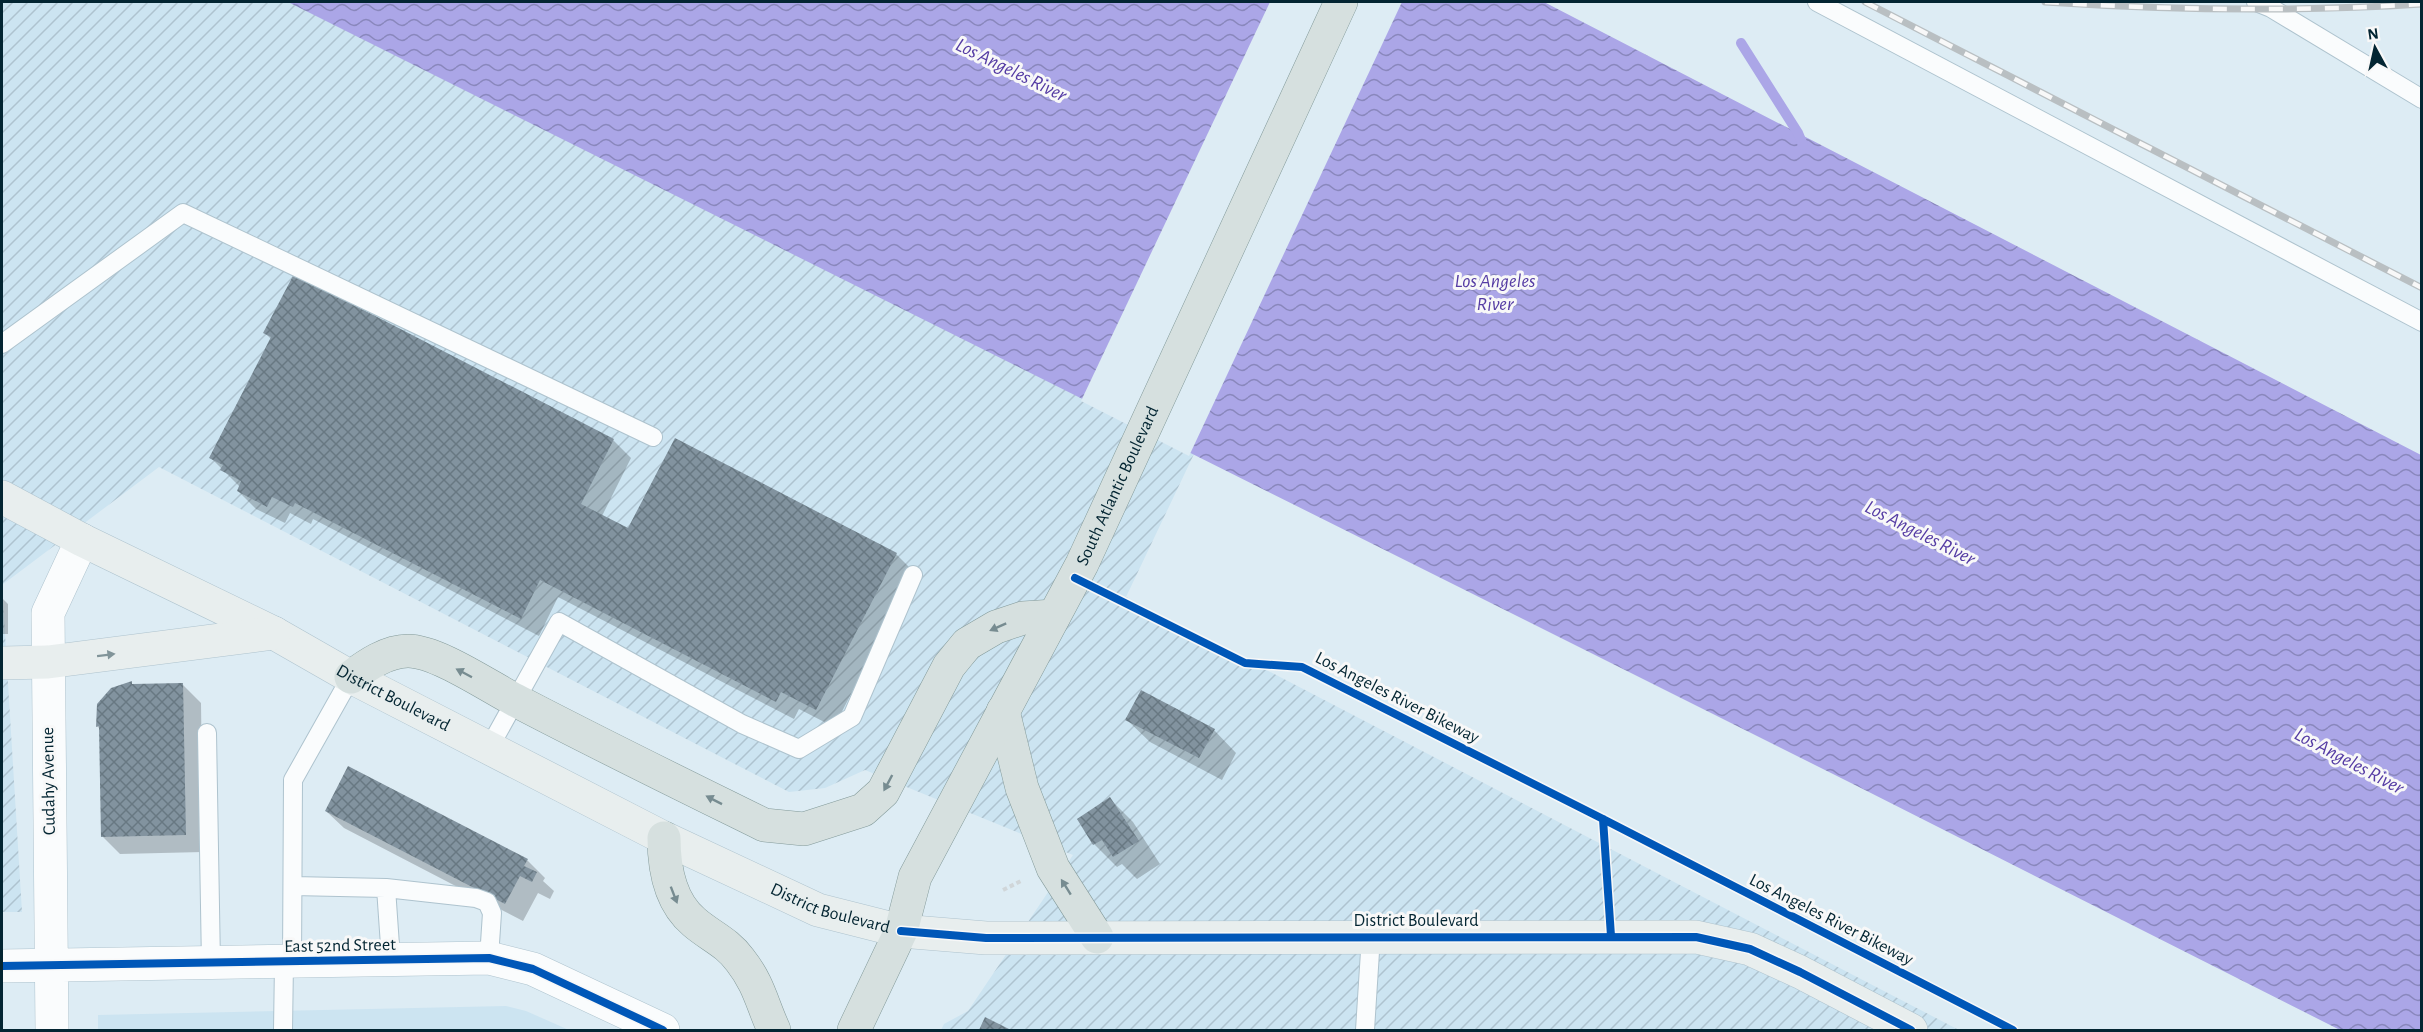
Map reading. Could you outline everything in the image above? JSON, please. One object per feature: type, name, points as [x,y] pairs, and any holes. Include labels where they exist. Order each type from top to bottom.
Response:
[{"type":"main road","name":"South Atlantic Boulevard","points":[[854,1030],[901,932],[915,877],[1082,564],[1341,2]]},
{"type":"main road","points":[[351,676],[368,664],[388,655],[407,651],[428,654],[515,701],[764,825],[804,829],[863,810],[883,792],[949,666],[968,644],[996,627],[1023,618],[1054,616]]},
{"type":"main road","points":[[1003,711],[1022,788],[1053,868],[1097,937]]},
{"type":"main road","points":[[664,838],[664,865],[678,906],[694,922],[730,947],[740,958],[756,982],[774,1030]]},
{"type":"street","name":"District Boulevard","points":[[2,497],[82,540],[274,633],[351,676],[664,838],[818,909],[901,932],[986,938],[1696,937],[1750,949],[1800,972],[1911,1030]]},
{"type":"street","name":"Cudahy Avenue","points":[[52,1030],[48,613],[82,540]]},
{"type":"street","points":[[2,663],[48,662],[274,633]]},
{"type":"street","name":"East 52nd Street","points":[[2,966],[489,958],[533,969],[642,1026]]},
{"type":"lane","points":[[1817,2],[2421,322]]},
{"type":"lane","points":[[2256,2],[2271,8],[2421,99]]},
{"type":"lane","points":[[2,344],[183,213],[653,437]]},
{"type":"lane","points":[[489,748],[559,622],[742,724],[799,749],[852,717],[913,575]]},
{"type":"lane","points":[[283,1030],[293,886],[293,780],[351,676]]},
{"type":"lane","points":[[207,733],[212,964]]},
{"type":"lane","points":[[293,886],[386,888],[476,898],[487,902],[492,913],[489,958]]},
{"type":"lane","points":[[386,888],[391,960]]},
{"type":"lane","points":[[1365,1030],[1371,936]]},
{"type":"shaded area","points":[[2,2],[1409,2],[1126,597],[1959,1030],[941,1030],[944,1024],[968,1011],[1073,855],[865,770],[825,788],[789,792],[159,467],[2,585]]},
{"type":"shaded area","points":[[2,585],[22,912],[2,912]]},
{"type":"shaded area","points":[[506,1006],[526,1011],[569,1030],[98,1030],[98,1015]]},
{"type":"water","name":"Los Angeles River","points":[[288,2],[1544,2],[2421,455],[2421,1030],[2340,1030],[1857,786]]},
{"type":"pier","points":[[1270,2],[1402,2],[1189,456],[1081,401]]},
{"type":"building","points":[[294,274],[614,439],[581,504],[628,528],[675,438],[897,553],[816,710],[781,692],[776,702],[540,580],[521,619],[295,503],[293,507],[272,497],[267,507],[237,491],[241,481],[220,470],[223,465],[209,458],[271,337],[263,333]]},
{"type":"building","points":[[132,681],[132,684],[183,683],[186,835],[101,837],[97,704],[111,688]]},
{"type":"building","points":[[1141,690],[1215,729],[1199,758],[1125,720]]},
{"type":"building","points":[[348,766],[528,859],[524,866],[537,872],[532,882],[520,876],[505,904],[325,811]]},
{"type":"building","points":[[1110,797],[1139,841],[1113,857],[1102,840],[1093,845],[1077,819]]},
{"type":"building","points":[[985,1017],[1011,1030],[979,1030]]},
{"type":"waterway","points":[[1741,43],[1798,133],[1803,145]]},
{"type":"railway","points":[[1865,2],[2422,288]]},
{"type":"railway","points":[[2045,2],[2233,9],[2422,4]]},
{"type":"cycle path","name":"Los Angeles River Bikeway","points":[[1075,578],[1245,663],[1302,667],[2013,1030]]},
{"type":"cycle path","points":[[1603,819],[1611,936]]},
{"type":"cycle path","points":[[901,931],[986,938],[1696,937],[1750,949],[1800,972],[1911,1030]]},
{"type":"cycle path","points":[[2,966],[489,958],[533,969],[663,1030]]}]
